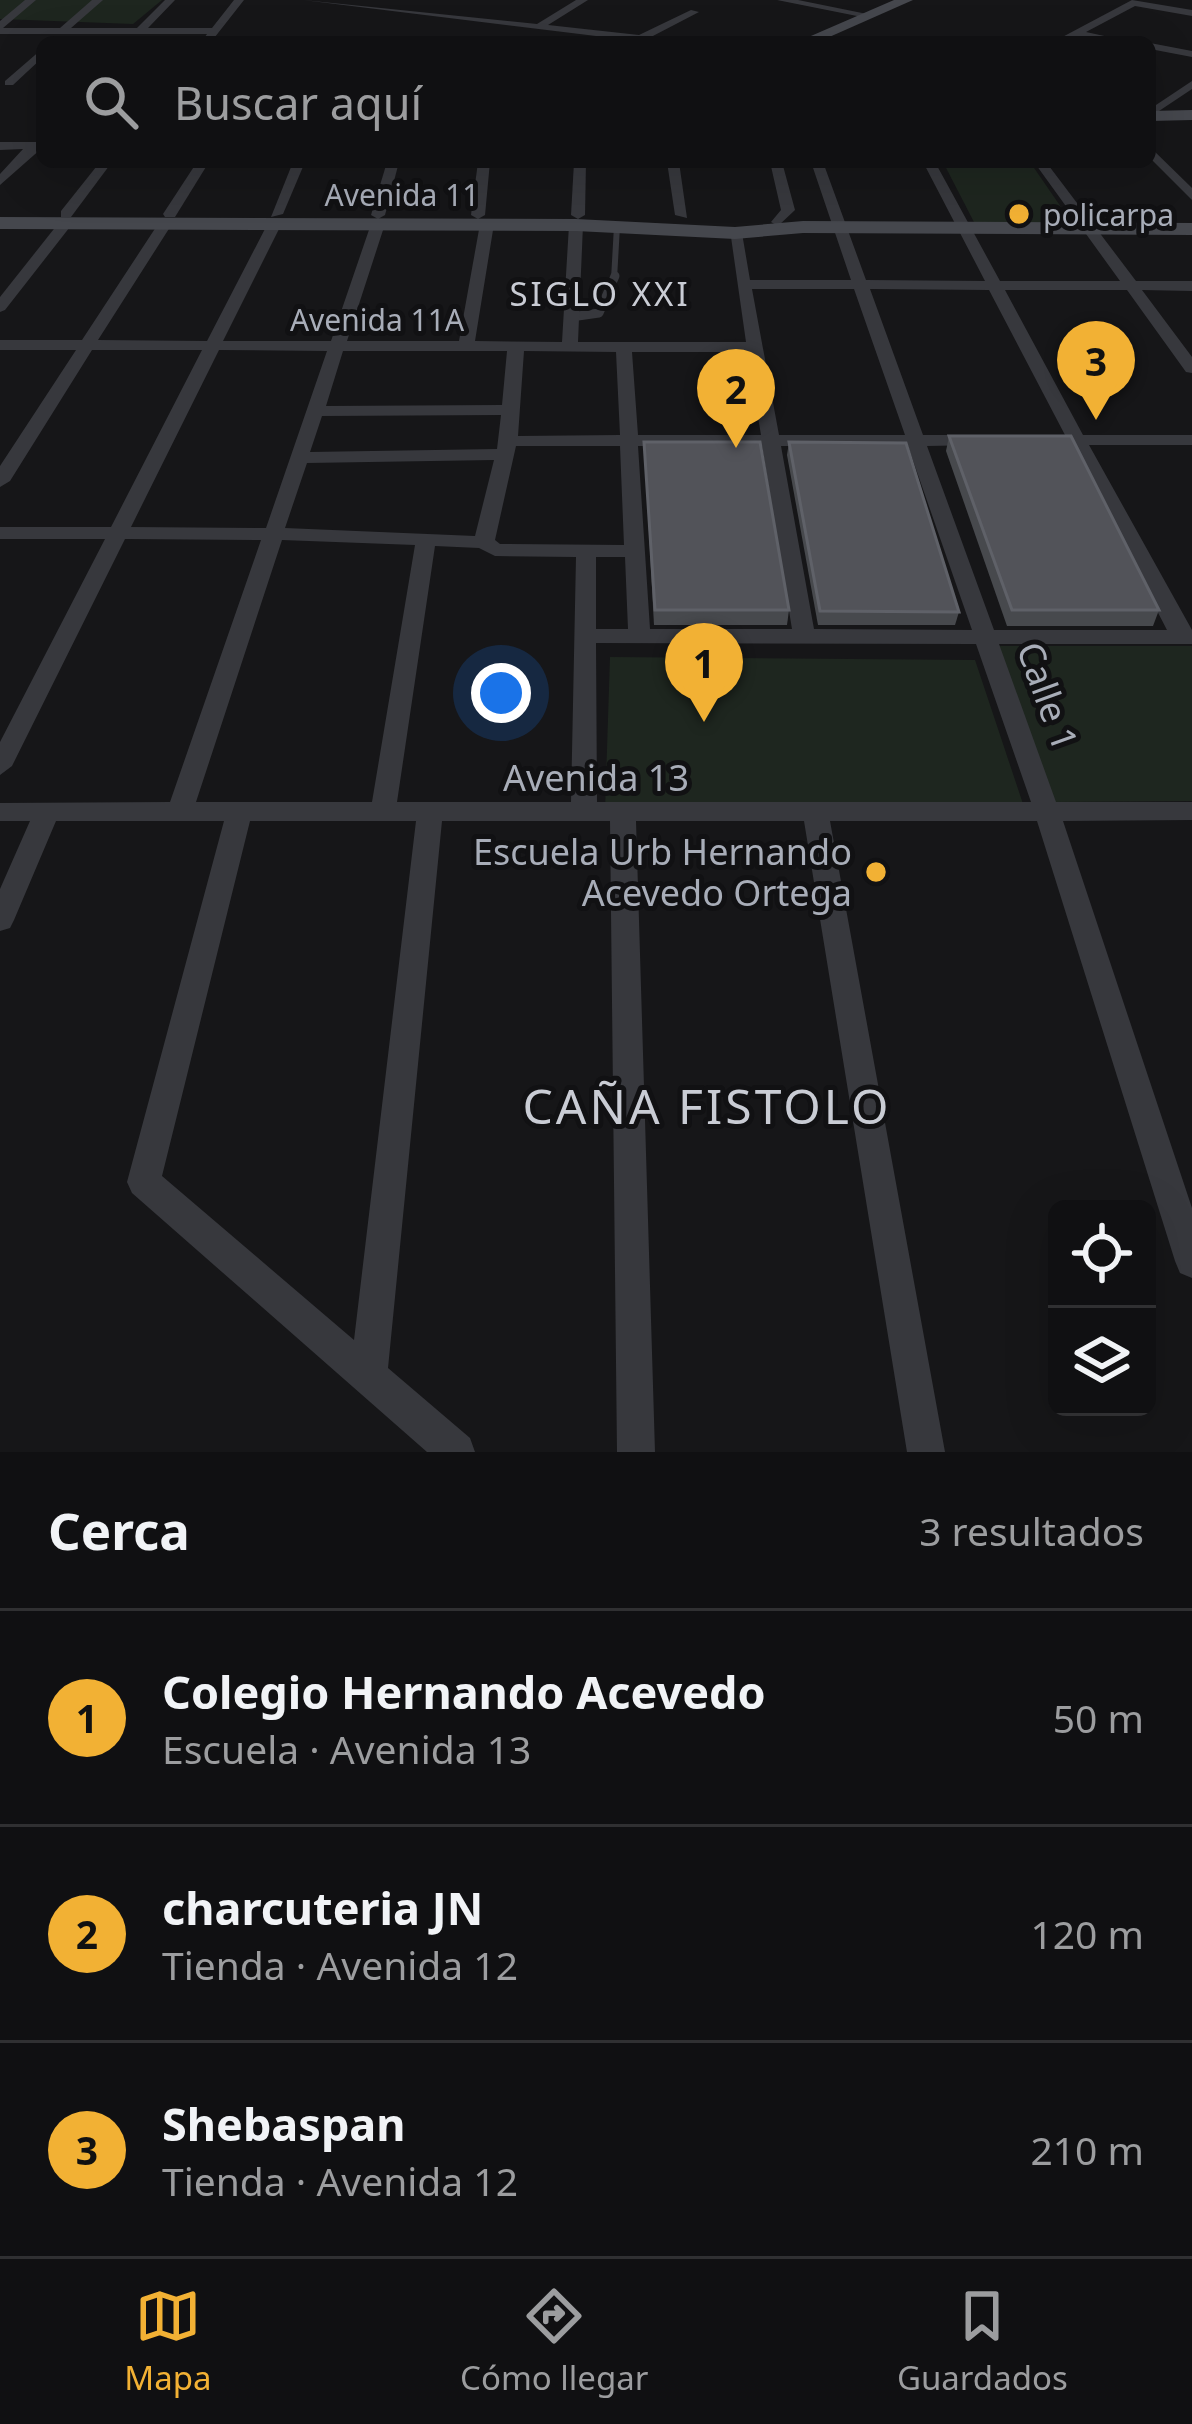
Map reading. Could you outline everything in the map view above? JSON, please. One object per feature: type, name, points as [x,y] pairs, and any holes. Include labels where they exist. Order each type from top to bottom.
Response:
[{"type":"street","points":[[0,28],[32,0]]},
{"type":"street","points":[[62,31],[98,0]]},
{"type":"street","points":[[140,31],[170,0]]},
{"type":"street","points":[[211,36],[239,0]]},
{"type":"street","points":[[308,0],[611,36]]},
{"type":"street","points":[[377,8],[401,0]]},
{"type":"street","points":[[536,28],[583,0]]},
{"type":"street","points":[[782,0],[867,15]]},
{"type":"street","points":[[819,36],[906,0]]},
{"type":"street","points":[[1071,36],[1136,1],[1192,13]]},
{"type":"street","points":[[645,36],[694,12]]},
{"type":"street","points":[[0,28],[215,31]]},
{"type":"street","points":[[1077,33],[1094,36]]},
{"type":"street","points":[[1156,47],[1192,54]]},
{"type":"street","points":[[5,83],[36,57]]},
{"type":"street","points":[[5,83],[26,82]]},
{"type":"street","points":[[1156,110],[1192,84]]},
{"type":"street","points":[[1156,93],[1192,100]]},
{"type":"street","points":[[1156,115],[1192,115]]},
{"type":"street","points":[[0,146],[36,145]]},
{"type":"street","points":[[0,182],[36,147]]},
{"type":"street","points":[[1156,157],[1192,196]]},
{"type":"street","points":[[0,307],[102,168]]},
{"type":"street","points":[[0,481],[199,168]]},
{"type":"street","points":[[0,766],[213,345],[296,168]]},
{"type":"street","points":[[180,812],[338,346],[391,168]]},
{"type":"street","points":[[466,346],[484,168]]},
{"type":"street","points":[[570,347],[580,168]]},
{"type":"street","points":[[674,168],[682,215]]},
{"type":"street","points":[[778,168],[788,209],[778,222]]},
{"type":"street","name":"Calle 1","points":[[819,168],[1048,814],[1192,1261]]},
{"type":"street","points":[[586,636],[1187,637],[932,168]]},
{"type":"street","points":[[1044,168],[1192,368]]},
{"type":"street","name":"Avenida 11","points":[[0,214],[577,220],[682,215],[803,227]]},
{"type":"street","name":"Avenida 11","points":[[0,224],[66,218]]},
{"type":"street","name":"Avenida 11","points":[[577,220],[735,232],[803,227],[1192,229]]},
{"type":"street","points":[[735,232],[804,636]]},
{"type":"street","points":[[744,284],[1192,286]]},
{"type":"street","name":"Avenida 11A","points":[[0,345],[754,347]]},
{"type":"street","points":[[484,542],[506,447],[516,347]]},
{"type":"street","points":[[624,347],[639,636]]},
{"type":"street","points":[[315,411],[510,410]]},
{"type":"street","points":[[299,458],[629,441],[1008,440]]},
{"type":"street","points":[[1031,440],[1192,440]]},
{"type":"street","points":[[0,533],[274,534],[484,542],[495,550],[636,550]]},
{"type":"street","points":[[383,812],[426,540]]},
{"type":"street","points":[[584,813],[586,550]]},
{"type":"street","name":"Avenida 13","points":[[0,812],[1192,811]]},
{"type":"street","points":[[0,920],[47,812]]},
{"type":"street","points":[[239,812],[144,1182],[456,1452]]},
{"type":"street","points":[[368,1379],[430,813]]},
{"type":"street","points":[[623,814],[636,1452]]},
{"type":"street","points":[[816,814],[926,1452]]},
{"type":"lane","points":[[572,317],[599,314],[609,298],[620,264],[617,226]]},
{"type":"shaded area","points":[[0,0],[162,0],[133,24],[0,19]]},
{"type":"shaded area","points":[[946,168],[1034,168],[1074,226],[976,226]]},
{"type":"shaded area","points":[[997,646],[1192,646],[1192,801],[1055,802]]},
{"type":"shaded area","points":[[610,657],[975,660],[1023,804],[605,811]]},
{"type":"building","points":[[949,436],[1071,436],[1159,610],[1012,610]]},
{"type":"building","points":[[644,442],[760,442],[789,610],[655,610]]},
{"type":"building","points":[[789,442],[906,443],[959,612],[820,611]]},
{"type":"place","name":"policarpa","points":[[1019,214]]},
{"type":"place","name":"Shebaspan","points":[[1096,420]]},
{"type":"place","name":"charcuteria JN","points":[[736,448]]},
{"type":"place","name":"Colegio Hernando Acevedo","points":[[704,722]]},
{"type":"place","name":"Escuela Urb Hernando Acevedo Ortega","points":[[876,872]]},
{"type":"district","name":"SIGLO XXI","points":[[600,293]]},
{"type":"district","name":"CAÑA FISTOLO","points":[[707,1105]]}]
